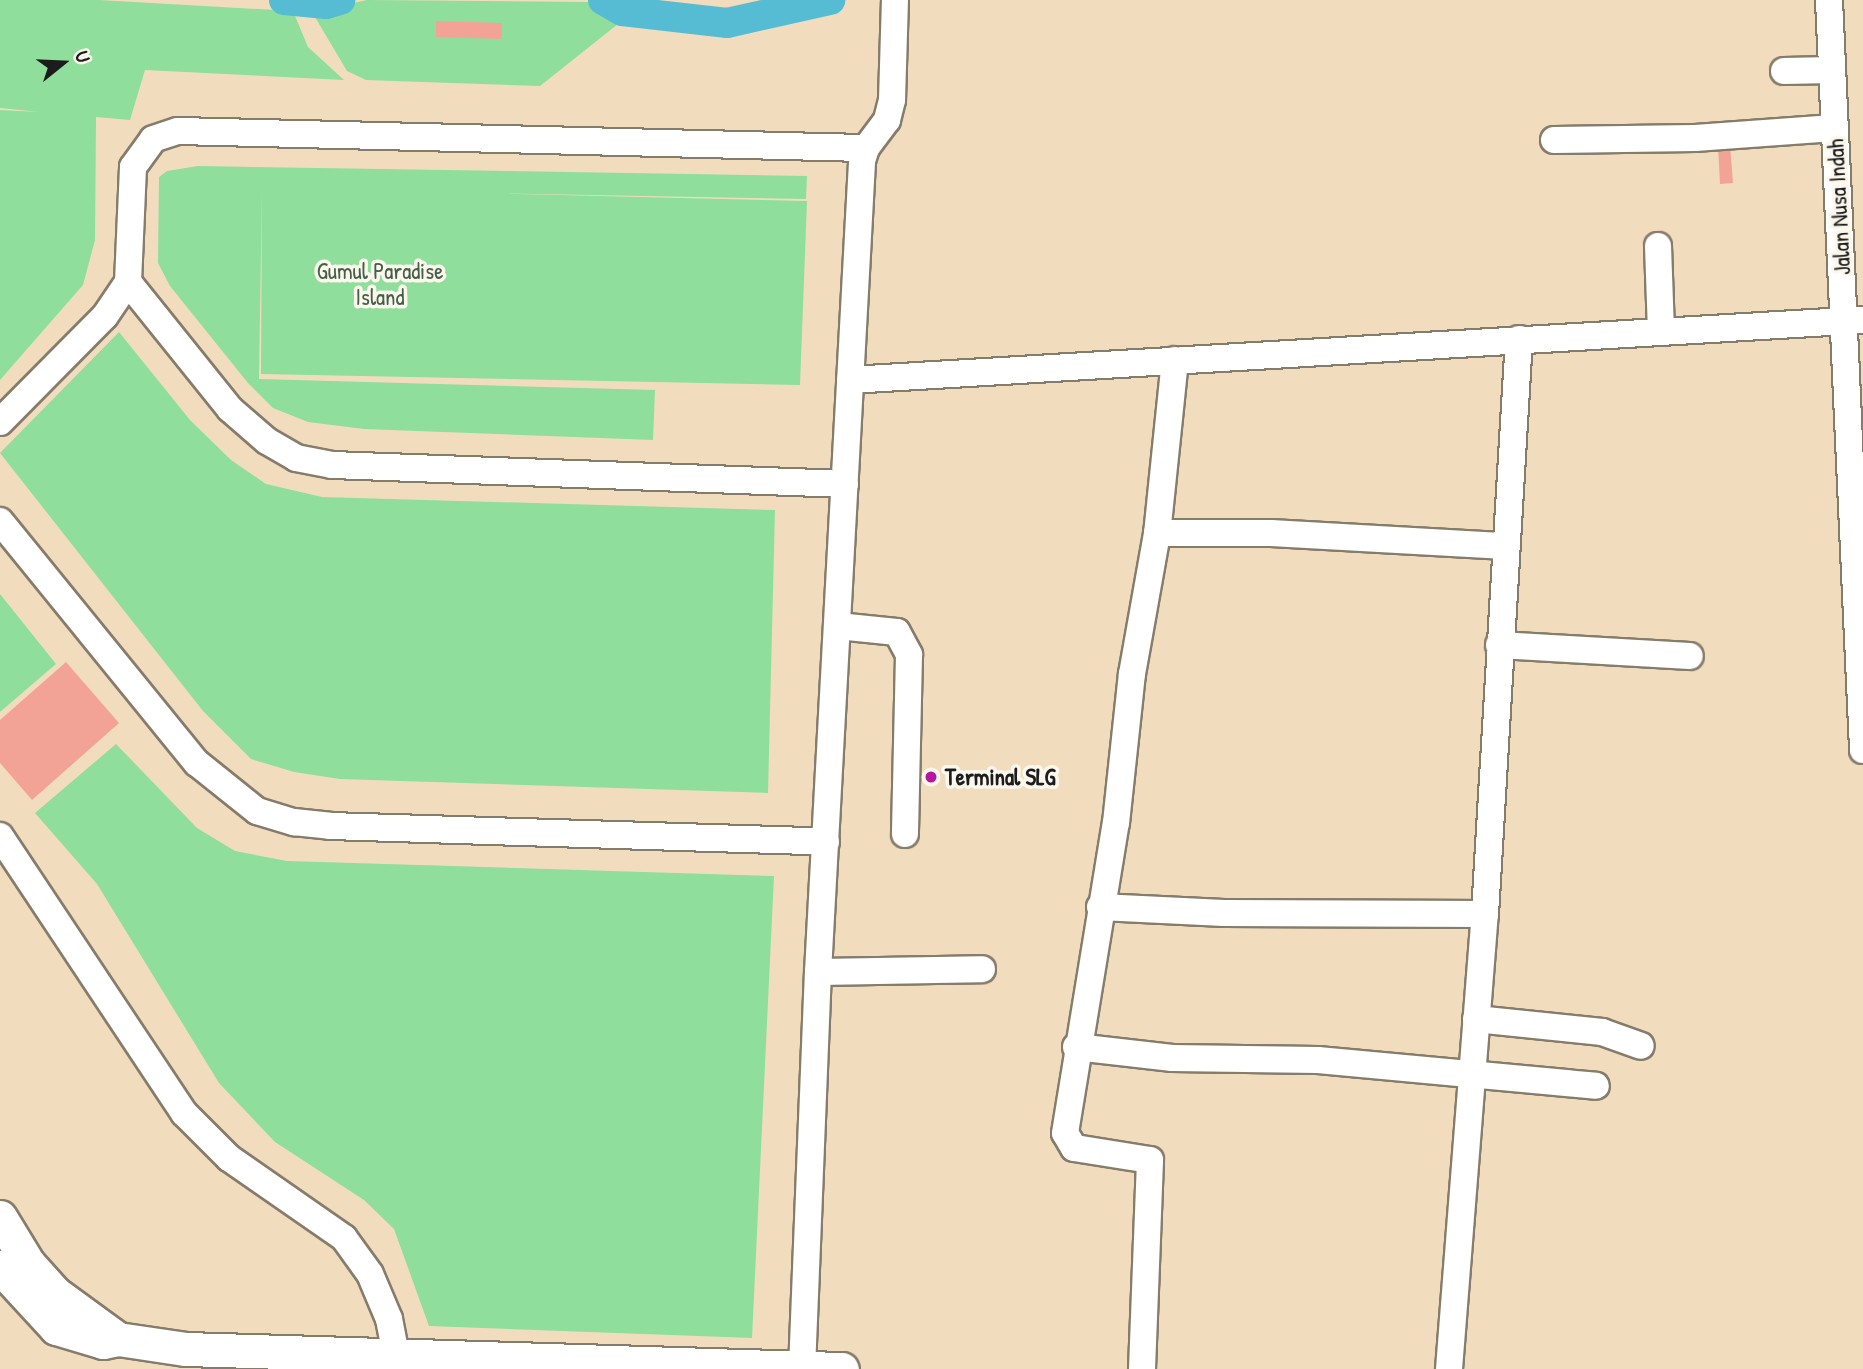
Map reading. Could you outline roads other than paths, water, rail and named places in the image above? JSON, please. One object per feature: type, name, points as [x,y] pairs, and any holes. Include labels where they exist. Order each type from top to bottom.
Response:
[{"type":"main road","points":[[0,1217],[28,1263],[55,1293],[118,1339]]},
{"type":"main road","points":[[0,1267],[55,1328],[91,1340],[118,1339],[151,1347],[342,1362],[396,1356],[842,1369]]},
{"type":"street","points":[[802,1368],[818,972],[850,380],[866,148],[887,120],[895,0]]},
{"type":"street","name":"Jalan Nusa Indah","points":[[1829,0],[1834,128],[1854,320],[1863,750]]},
{"type":"street","points":[[1784,71],[1832,70]]},
{"type":"street","points":[[1554,140],[1695,138],[1834,128]]},
{"type":"street","points":[[0,422],[105,316],[128,282],[133,167],[140,151],[153,139],[178,131],[866,148]]},
{"type":"street","points":[[1658,246],[1661,331]]},
{"type":"street","points":[[128,282],[230,409],[267,441],[296,458],[332,465],[845,484]]},
{"type":"street","points":[[850,380],[1854,320]]},
{"type":"street","points":[[1449,1369],[1474,1076],[1519,339]]},
{"type":"street","points":[[1142,1369],[1150,1160],[1074,1148],[1067,1142],[1076,1047],[1157,533],[1175,360]]},
{"type":"street","points":[[0,522],[197,763],[257,811],[293,822],[330,826],[826,842]]},
{"type":"street","points":[[1157,533],[1271,533],[1506,545]]},
{"type":"street","points":[[838,626],[897,632],[909,655],[905,834]]},
{"type":"street","points":[[1499,645],[1689,656]]},
{"type":"street","points":[[0,836],[184,1113],[229,1157],[344,1238],[370,1274],[389,1319],[396,1356]]},
{"type":"street","points":[[1100,907],[1224,913],[1485,914]]},
{"type":"street","points":[[818,972],[982,969]]},
{"type":"street","points":[[1476,1019],[1602,1032],[1641,1046]]},
{"type":"street","points":[[1076,1047],[1172,1058],[1318,1060],[1596,1086]]},
{"type":"waterway","points":[[284,0],[326,4],[340,0]]},
{"type":"waterway","points":[[603,0],[622,11],[727,23],[830,0]]},
{"type":"place","name":"Terminal SLG","points":[[931,777]]},
{"type":"park label","name":"Gumul Paradise Island","points":[[380,284]]}]
